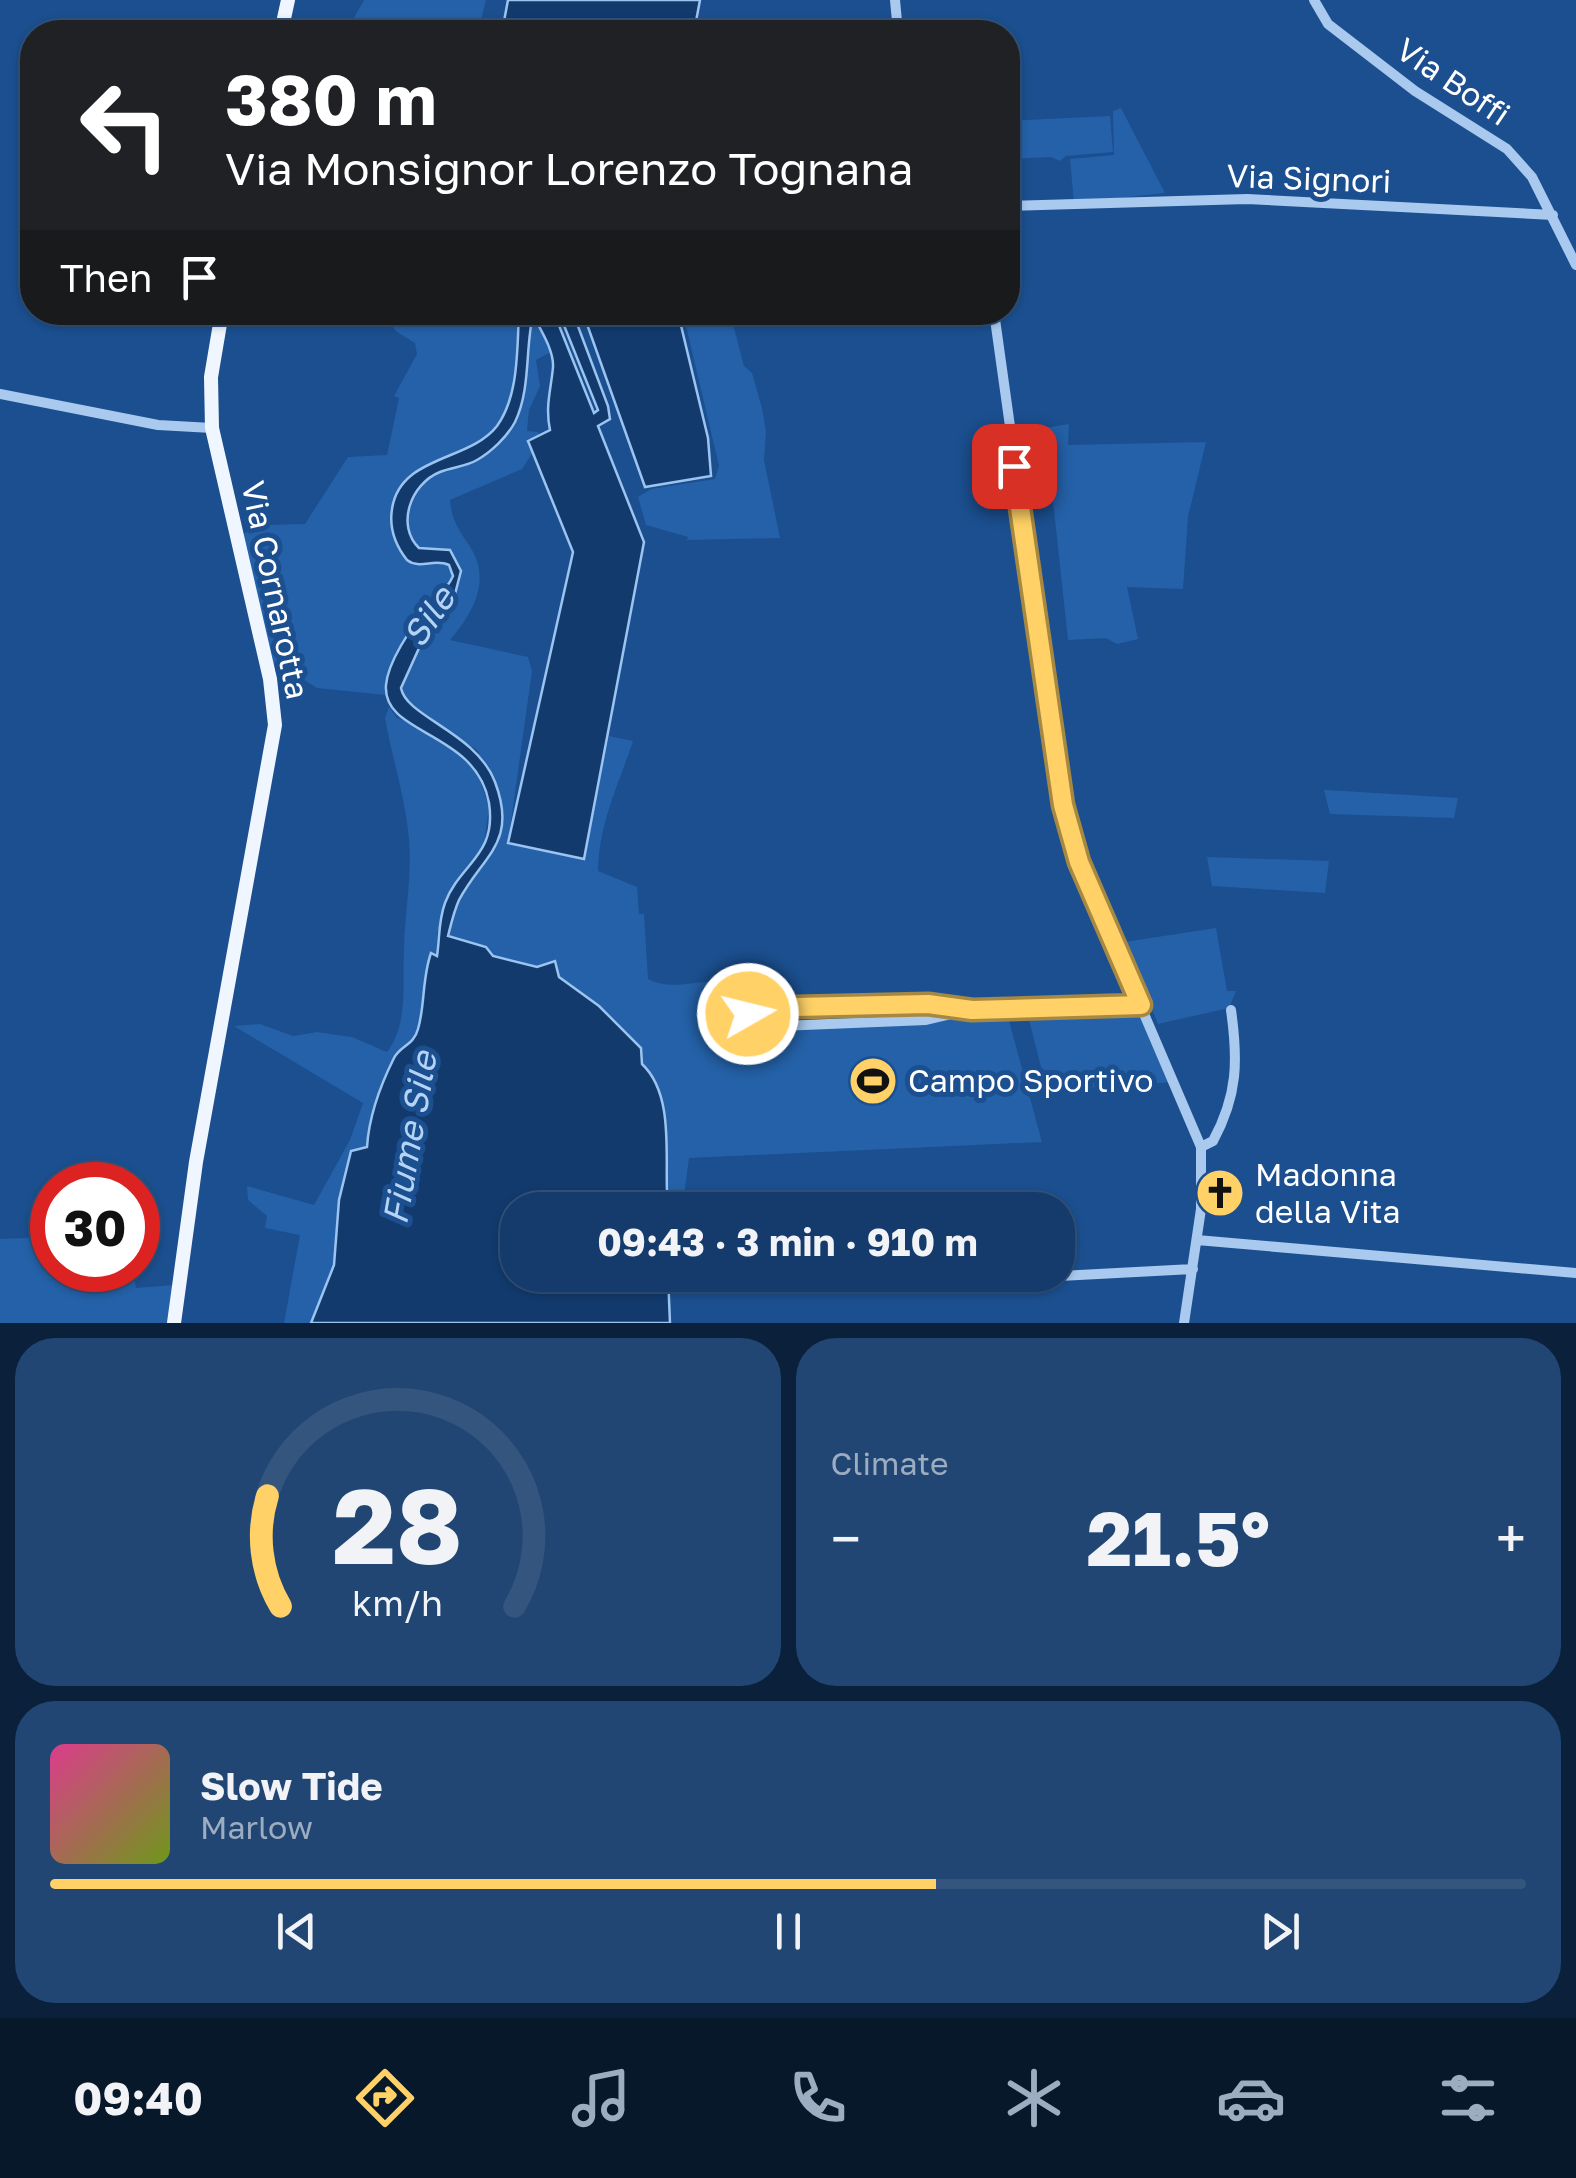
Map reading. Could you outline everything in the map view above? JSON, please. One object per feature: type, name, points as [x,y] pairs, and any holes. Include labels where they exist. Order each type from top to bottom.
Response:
[{"type":"main road","name":"Via Cornarotta","points":[[174,1323],[196,1162],[273,750],[275,711],[212,428],[211,377],[220,325]]},
{"type":"street","name":"Via Boffi","points":[[1314,0],[1328,24],[1415,91],[1507,149],[1532,177],[1553,215]]},
{"type":"street","name":"Via Signori","points":[[1020,206],[1246,199],[1553,215]]},
{"type":"street","points":[[1553,215],[1576,265]]},
{"type":"street","points":[[996,325],[1063,805],[1079,862],[1201,1147],[1197,1240],[1184,1323]]},
{"type":"street","points":[[0,394],[158,426],[212,428]]},
{"type":"street","points":[[939,1011],[753,1027],[748,1023],[751,1008],[939,1011],[1141,1005]]},
{"type":"street","points":[[1201,1147],[1213,1141],[1228,1107],[1238,1056],[1231,1010]]},
{"type":"street","points":[[1197,1240],[1576,1274]]},
{"type":"street","points":[[1075,1275],[1193,1269]]},
{"type":"shaded area","points":[[364,0],[486,0],[481,20],[353,20]]},
{"type":"shaded area","points":[[1121,108],[1165,193],[1074,203],[1070,159],[1114,155],[1113,111]]},
{"type":"shaded area","points":[[1110,116],[1113,152],[1066,156],[1060,161],[1051,157],[1020,158],[1020,120]]},
{"type":"shaded area","points":[[391,325],[518,325],[510,400],[497,426],[483,440],[416,472],[403,484],[395,501],[393,530],[404,557],[413,565],[440,561],[449,565],[453,576],[413,628],[387,678],[386,695],[317,688],[291,672],[273,669],[240,535],[266,525],[305,524],[348,457],[387,455],[399,398],[394,396],[417,354],[415,343]]},
{"type":"shaded area","points":[[531,325],[538,325],[551,352],[536,360],[540,386],[529,410],[527,431],[538,432],[542,438],[522,469],[450,500],[456,524],[476,558],[479,583],[473,607],[450,640],[528,657],[532,671],[508,843],[584,858],[609,736],[633,741],[606,821],[598,871],[637,887],[639,914],[644,914],[648,979],[669,985],[735,981],[745,995],[736,1004],[739,1021],[749,1033],[949,1016],[1008,1017],[1042,1142],[689,1158],[684,1192],[668,1192],[666,1133],[660,1095],[634,1043],[582,994],[555,977],[493,956],[478,944],[447,936],[459,900],[500,840],[501,806],[497,786],[477,750],[407,704],[403,691],[411,660],[460,581],[437,548],[419,548],[407,534],[405,520],[428,480],[477,460],[494,445],[516,412],[526,375]]},
{"type":"shaded area","points":[[686,325],[733,325],[744,366],[752,373],[762,408],[766,432],[764,460],[780,538],[687,540],[688,537],[646,525],[638,497],[651,489],[715,479],[719,466]]},
{"type":"shaded area","points":[[1069,424],[1068,445],[1206,442],[1188,517],[1183,589],[1127,587],[1138,639],[1117,644],[1106,638],[1068,640],[1052,492],[1024,492],[1016,433]]},
{"type":"shaded area","points":[[389,707],[397,718],[417,724],[430,737],[457,749],[475,767],[489,806],[483,852],[437,933],[437,957],[432,953],[429,956],[417,1033],[398,1053],[385,1077],[373,1113],[368,1147],[351,1151],[339,1200],[334,1265],[311,1323],[284,1323],[300,1235],[265,1228],[267,1216],[248,1200],[247,1186],[314,1205],[350,1140],[363,1103],[234,1026],[260,1024],[293,1036],[317,1032],[352,1037],[387,1052],[394,1041],[403,1002],[410,854],[405,810],[385,718]]},
{"type":"shaded area","points":[[1324,790],[1458,798],[1454,818],[1330,814]]},
{"type":"shaded area","points":[[1207,857],[1329,861],[1325,893],[1212,886]]},
{"type":"shaded area","points":[[1216,928],[1227,991],[1236,991],[1229,1008],[1158,1024],[1124,942]]},
{"type":"shaded area","points":[[1134,999],[1173,1082],[1047,1091],[1024,1000]]},
{"type":"shaded area","points":[[30,1238],[30,1292],[160,1292],[160,1286],[174,1285],[169,1323],[0,1323],[0,1239]]},
{"type":"water","points":[[508,0],[700,0],[696,20],[504,20]]},
{"type":"water","points":[[518,325],[531,325],[523,396],[512,428],[477,460],[430,478],[414,496],[408,517],[408,529],[419,548],[450,550],[461,571],[455,594],[425,635],[401,688],[415,708],[473,750],[495,782],[501,803],[502,820],[495,847],[459,900],[448,936],[486,947],[493,956],[537,967],[555,961],[559,977],[599,1006],[641,1048],[642,1064],[653,1078],[664,1113],[668,1192],[500,1192],[500,1292],[669,1292],[670,1323],[311,1323],[334,1265],[339,1200],[351,1151],[367,1147],[384,1079],[397,1054],[416,1034],[428,962],[431,953],[437,956],[445,903],[483,847],[490,821],[481,779],[467,761],[413,726],[389,702],[386,685],[395,656],[453,576],[449,565],[407,560],[394,536],[392,509],[408,478],[421,468],[470,447],[497,426],[513,386]]},
{"type":"water","points":[[538,325],[559,325],[594,413],[598,410],[564,325],[578,325],[608,406],[610,419],[598,426],[644,542],[584,859],[508,843],[573,552],[528,441],[550,430],[548,406],[553,360]]},
{"type":"water","points":[[587,325],[681,325],[708,438],[711,476],[645,487]]},
{"type":"place","name":"Campo Sportivo","points":[[873,1081]]},
{"type":"place","name":"Madonna della Vita","points":[[1220,1193]]},
{"type":"route","points":[[748,1014],[751,1008],[928,1004],[972,1010],[1141,1005],[1079,862],[1063,805],[1014,466]]},
{"type":"water label","name":"Sile","points":[[429,617]]},
{"type":"water label","name":"Fiume Sile","points":[[410,1138]]}]
